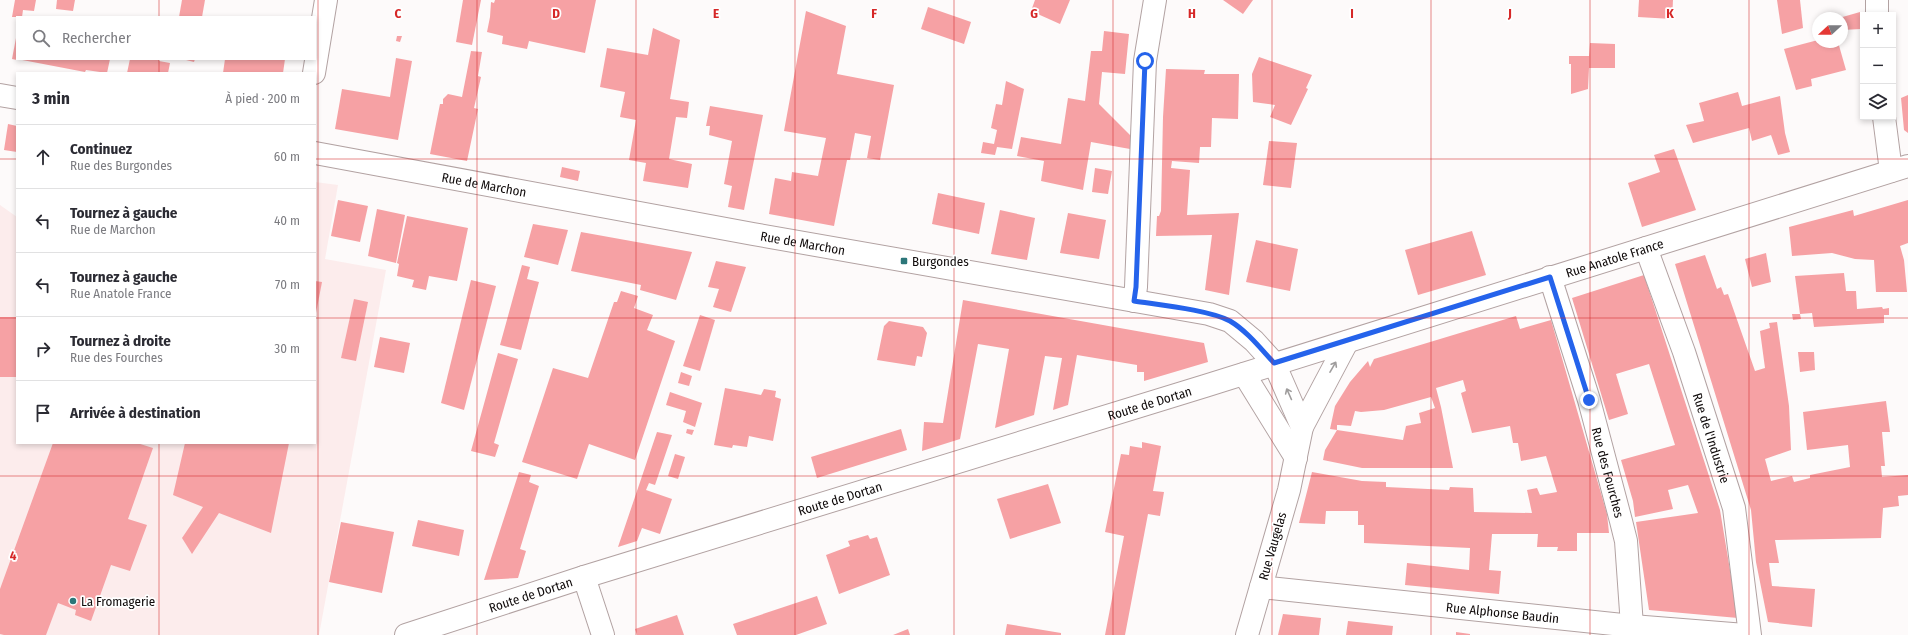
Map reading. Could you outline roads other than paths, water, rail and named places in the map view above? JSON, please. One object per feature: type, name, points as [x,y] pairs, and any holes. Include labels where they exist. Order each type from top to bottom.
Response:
[{"type":"main road","points":[[314,72],[326,0]]},
{"type":"main road","points":[[1134,301],[1136,287],[1145,61],[1155,0]]},
{"type":"main road","points":[[1877,0],[1877,12]]},
{"type":"main road","points":[[0,95],[16,98]]},
{"type":"main road","points":[[1885,120],[1900,169]]},
{"type":"main road","name":"Rue de Marchon","points":[[316,153],[753,234],[1209,314],[1230,321],[1254,341],[1274,363]]},
{"type":"main road","name":"Rue Anatole France","points":[[1274,363],[1347,342],[1550,277],[1900,169]]},
{"type":"main road","name":"Rue de l'Industrie","points":[[1646,248],[1684,352],[1734,508],[1750,635]]},
{"type":"main road","name":"Rue des Fourches","points":[[1550,277],[1589,400],[1626,541],[1632,626]]},
{"type":"main road","name":"Rue Vaugelas","points":[[1247,635],[1296,458],[1302,426],[1347,342]]},
{"type":"main road","points":[[1274,363],[1302,426]]},
{"type":"main road","name":"Route de Dortan","points":[[406,635],[584,577],[1244,374],[1274,363]]},
{"type":"main road","points":[[1244,374],[1296,458]]},
{"type":"main road","points":[[584,577],[603,635]]},
{"type":"main road","name":"Rue Alphonse Baudin","points":[[1260,587],[1632,626],[1745,635]]},
{"type":"place","name":"Burgondes","points":[[904,261]]},
{"type":"place","name":"La Fromagerie","points":[[73,601]]}]
